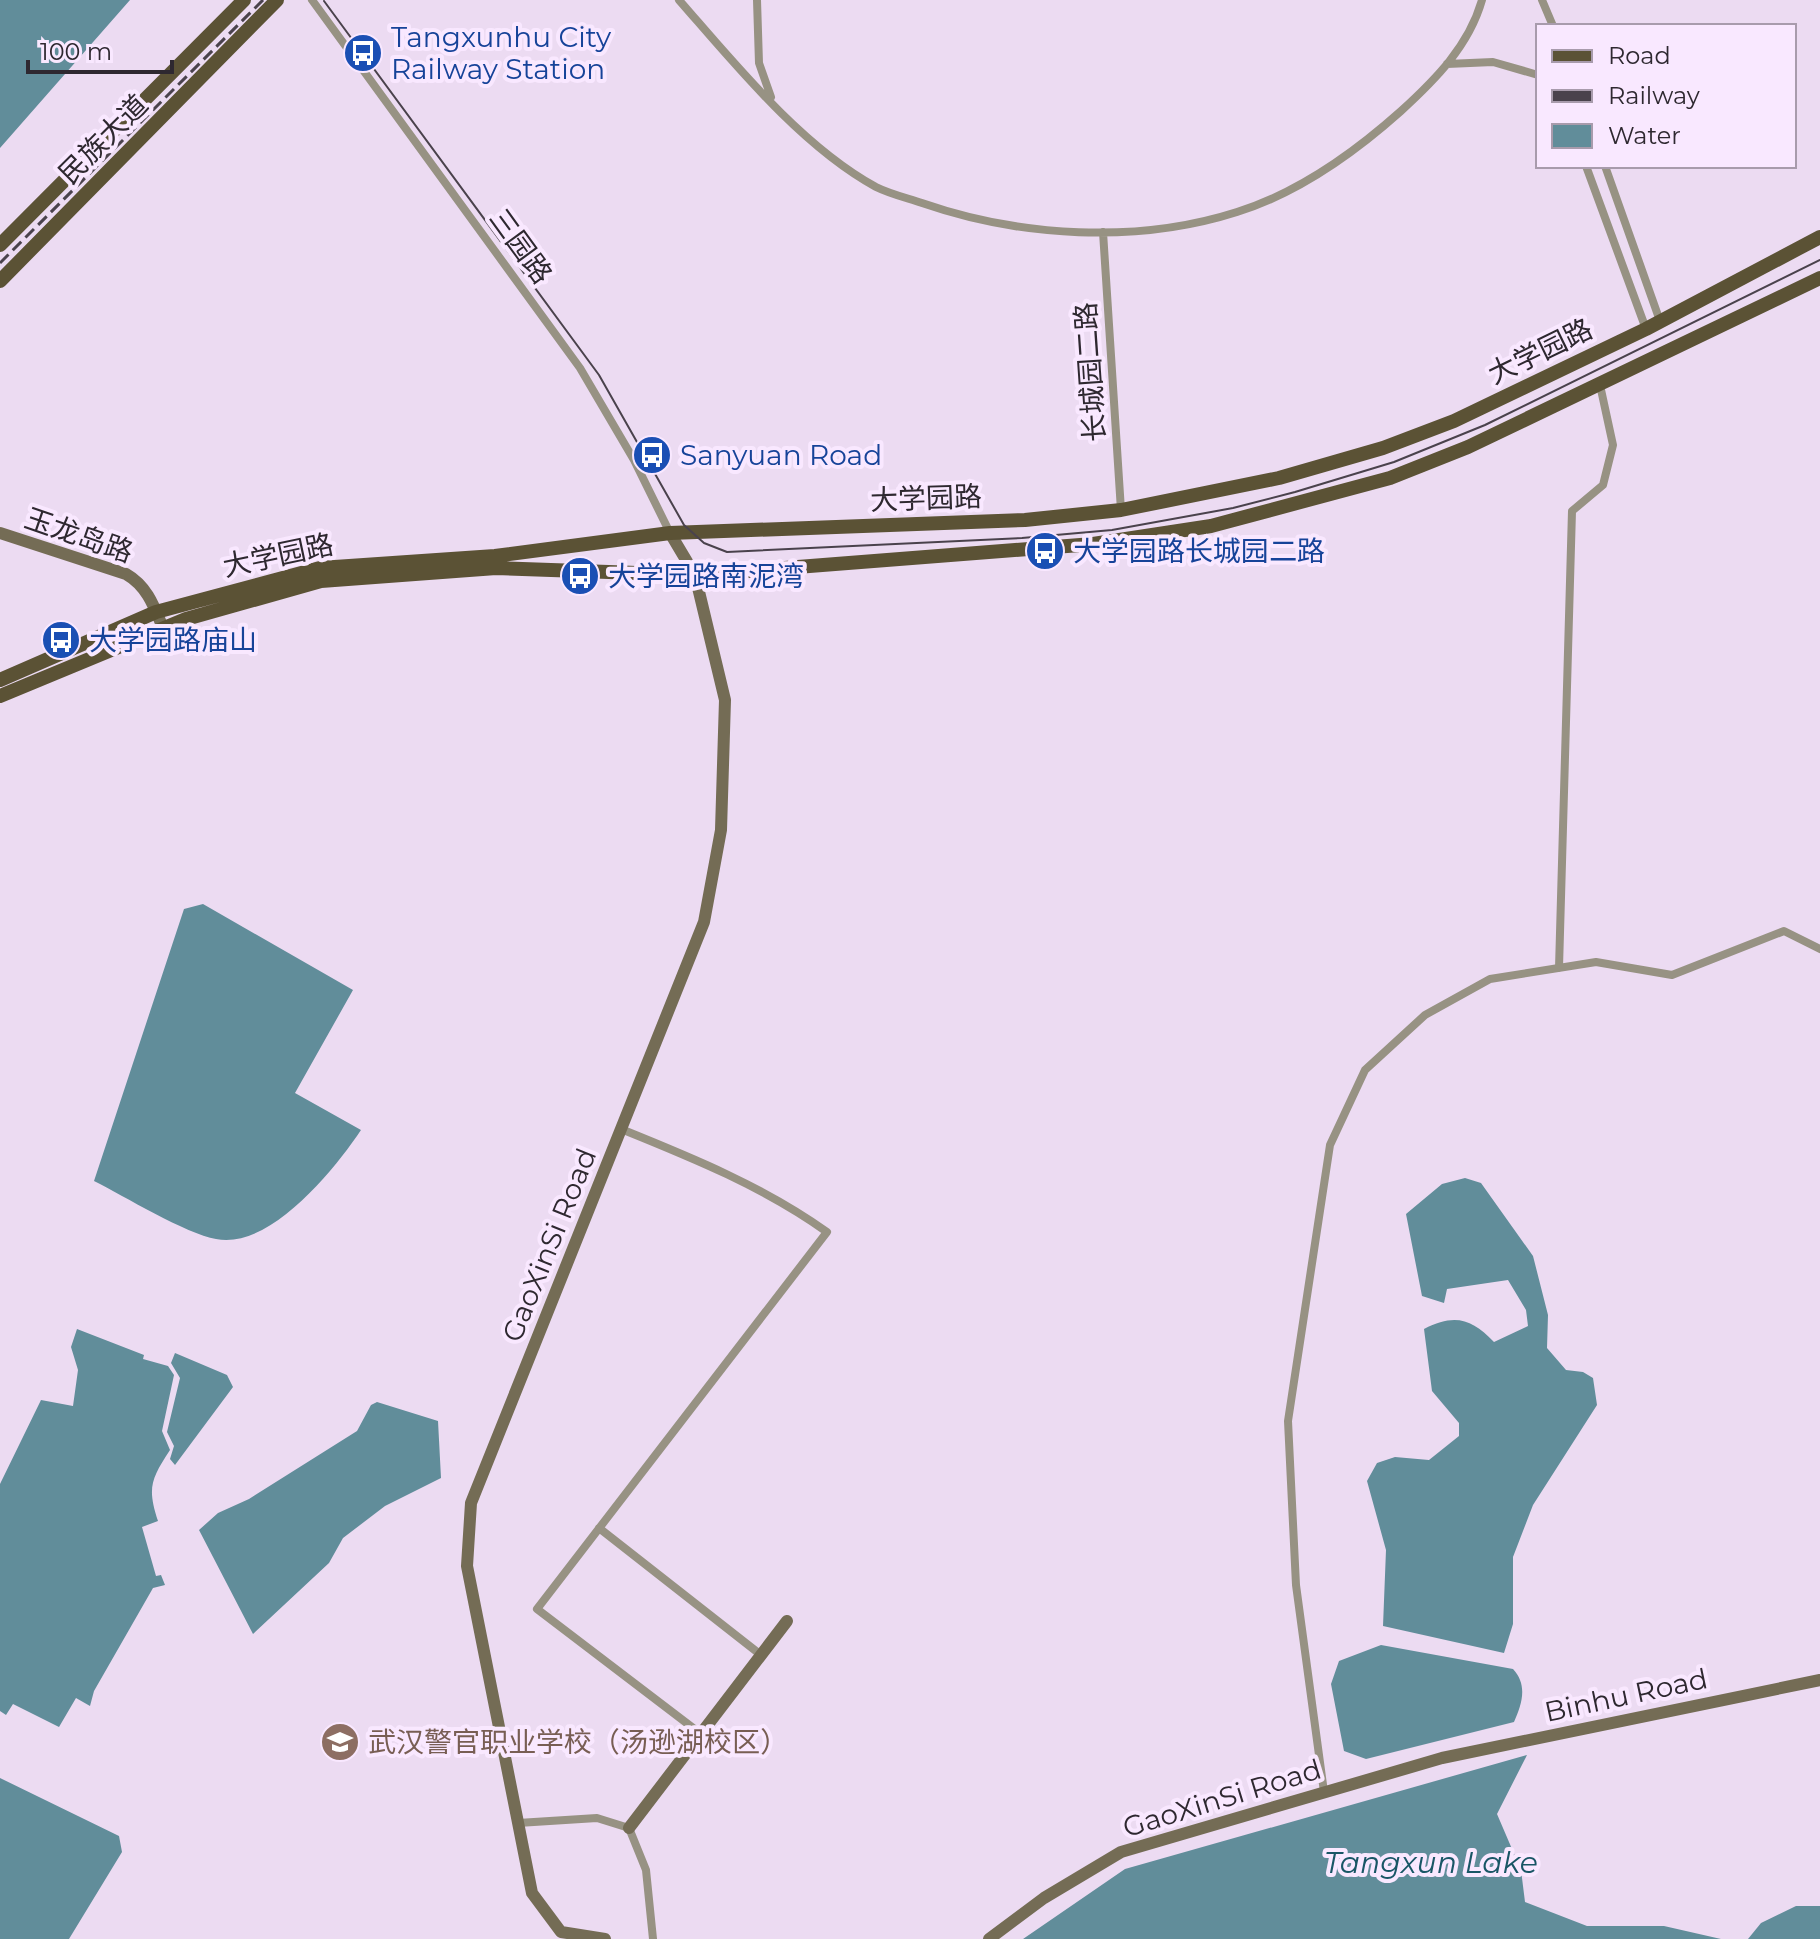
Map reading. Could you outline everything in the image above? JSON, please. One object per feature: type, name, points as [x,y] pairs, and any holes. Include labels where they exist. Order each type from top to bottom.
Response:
[{"type":"main road","name":"民族大道","points":[[0,245],[244,0]]},
{"type":"main road","name":"民族大道","points":[[0,281],[277,0]]},
{"type":"main road","name":"大学园路","points":[[0,680],[156,612],[320,568],[495,556],[670,533],[942,525],[1121,510],[1239,488],[1383,448],[1466,415],[1653,325],[1820,237]]},
{"type":"main road","name":"大学园路","points":[[0,696],[163,628],[233,603],[321,581],[496,568],[695,575],[1093,544],[1211,526],[1390,478],[1480,442],[1820,278]]},
{"type":"street","name":"三园路","points":[[312,0],[580,368],[634,460],[670,533]]},
{"type":"street","points":[[679,0],[817,147],[877,187],[968,219],[1073,233],[1153,229],[1238,212],[1303,183],[1368,140],[1447,64],[1476,20],[1482,0]]},
{"type":"street","points":[[757,0],[759,63],[771,99]]},
{"type":"street","points":[[1542,0],[1552,24]]},
{"type":"street","points":[[1447,64],[1493,62],[1536,74]]},
{"type":"street","points":[[1587,168],[1653,325]]},
{"type":"street","points":[[1606,168],[1653,325]]},
{"type":"street","name":"长城园二路","points":[[1103,232],[1121,510]]},
{"type":"street","points":[[1559,968],[1572,511],[1603,485],[1613,445],[1600,385]]},
{"type":"street","name":"玉龙岛路","points":[[0,533],[126,574],[138,581],[163,628]]},
{"type":"street","name":"GaoXinSi Road","points":[[605,1939],[561,1932],[532,1893],[467,1566],[471,1503],[704,922],[721,830],[725,700],[695,575],[670,533]]},
{"type":"street","points":[[1324,1792],[1296,1585],[1288,1421],[1330,1145],[1365,1070],[1425,1015],[1490,979],[1596,962],[1672,975],[1784,931],[1820,949]]},
{"type":"street","points":[[621,1129],[708,1164],[795,1209],[827,1232],[537,1609],[701,1734]]},
{"type":"street","points":[[599,1528],[761,1655]]},
{"type":"street","points":[[629,1828],[787,1621]]},
{"type":"street","name":"GaoXinSi Road","points":[[989,1939],[1044,1898],[1121,1852],[1442,1758],[1820,1680]]},
{"type":"street","points":[[518,1823],[597,1818],[629,1828]]},
{"type":"street","points":[[629,1828],[646,1870],[653,1939]]},
{"type":"water","points":[[0,0],[130,0],[0,148]]},
{"type":"water","points":[[203,904],[353,990],[295,1093],[361,1130],[335,1165],[299,1203],[279,1220],[237,1239],[216,1239],[188,1230],[94,1181],[184,909]]},
{"type":"water","points":[[1465,1178],[1481,1183],[1533,1256],[1548,1315],[1547,1348],[1566,1370],[1583,1372],[1593,1378],[1597,1405],[1533,1505],[1513,1557],[1513,1624],[1504,1653],[1383,1626],[1386,1550],[1367,1481],[1377,1463],[1395,1457],[1429,1460],[1459,1436],[1459,1423],[1432,1391],[1424,1329],[1445,1321],[1462,1321],[1478,1328],[1494,1342],[1528,1326],[1526,1310],[1508,1280],[1447,1289],[1444,1303],[1422,1296],[1406,1214],[1442,1184]]},
{"type":"water","points":[[77,1329],[144,1355],[143,1359],[168,1366],[174,1375],[162,1431],[170,1450],[159,1469],[152,1492],[158,1521],[142,1527],[156,1576],[161,1575],[165,1585],[153,1588],[94,1691],[90,1706],[76,1698],[59,1727],[13,1704],[6,1715],[0,1711],[0,1484],[41,1400],[73,1406],[78,1370],[71,1347]]},
{"type":"water","points":[[175,1353],[227,1375],[233,1387],[175,1465],[170,1459],[174,1446],[167,1432],[180,1378],[171,1363]]},
{"type":"water","points":[[377,1402],[438,1421],[441,1478],[385,1506],[343,1538],[329,1563],[253,1634],[199,1530],[218,1513],[249,1499],[357,1431],[371,1405]]},
{"type":"water","points":[[1381,1645],[1513,1669],[1522,1688],[1514,1722],[1366,1759],[1344,1751],[1331,1684],[1339,1661]]},
{"type":"water","name":"Tangxun Lake","points":[[1527,1755],[1497,1814],[1521,1870],[1525,1902],[1587,1926],[1664,1926],[1721,1939],[1023,1939],[1125,1869]]},
{"type":"water","points":[[0,1778],[119,1836],[122,1852],[69,1939],[0,1939]]},
{"type":"water","points":[[1796,1906],[1820,1906],[1820,1939],[1748,1939],[1761,1923]]},
{"type":"tram line","points":[[324,1],[599,375],[684,525],[704,543],[727,552],[1022,538],[1112,530],[1233,508],[1295,492],[1394,462],[1485,425],[1820,260]]},
{"type":"railway","points":[[0,263],[263,0]]},
{"type":"place","name":"Tangxunhu City Railway Station","points":[[363,53]]},
{"type":"place","name":"Sanyuan Road","points":[[652,455]]},
{"type":"place","name":"大学园路长城园二路","points":[[1045,551]]},
{"type":"place","name":"大学园路南泥湾","points":[[580,576]]},
{"type":"place","name":"大学园路庙山","points":[[61,640]]},
{"type":"place","name":"武汉警官职业学校（汤逊湖校区）","points":[[340,1742]]}]
